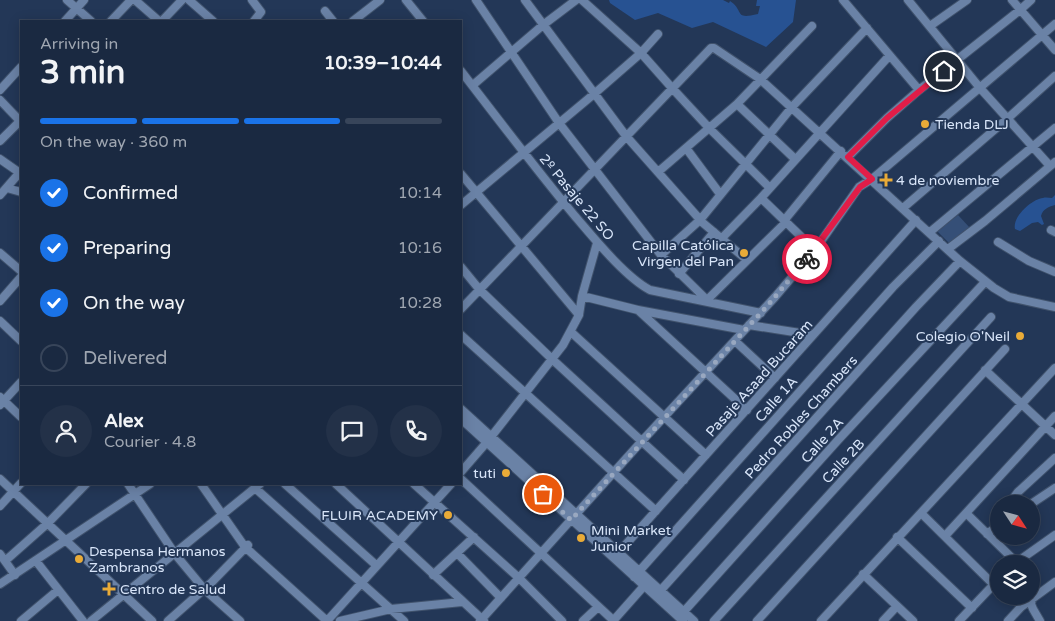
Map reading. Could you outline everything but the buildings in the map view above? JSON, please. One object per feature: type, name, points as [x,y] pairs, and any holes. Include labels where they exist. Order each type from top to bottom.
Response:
[{"type":"street","points":[[67,0],[90,20]]},
{"type":"street","points":[[66,20],[84,0]]},
{"type":"street","points":[[112,20],[130,0]]},
{"type":"street","points":[[135,0],[159,20]]},
{"type":"street","points":[[161,20],[182,0]]},
{"type":"street","points":[[189,0],[212,20]]},
{"type":"street","points":[[252,0],[261,12],[255,20]]},
{"type":"street","points":[[353,20],[380,0]]},
{"type":"street","points":[[406,0],[422,20]]},
{"type":"street","points":[[476,0],[559,123],[661,255],[707,300],[785,221],[841,151]]},
{"type":"street","points":[[525,0],[626,136],[700,220],[747,260]]},
{"type":"street","points":[[472,85],[543,25],[576,0]]},
{"type":"street","points":[[582,0],[641,53],[710,129],[770,187]]},
{"type":"street","points":[[842,0],[919,90]]},
{"type":"street","points":[[908,0],[956,61],[1007,119],[1033,148],[1053,164],[948,249]]},
{"type":"street","points":[[930,26],[966,0]]},
{"type":"street","points":[[1012,0],[1055,50]]},
{"type":"street","points":[[848,157],[887,118],[919,90],[1031,0]]},
{"type":"street","points":[[325,11],[332,20]]},
{"type":"street","points":[[337,485],[482,620],[573,516],[761,313],[816,250],[860,187],[872,179],[1055,24]]},
{"type":"street","points":[[658,172],[737,104],[812,26]]},
{"type":"street","points":[[661,255],[700,220],[768,134],[866,28]]},
{"type":"street","points":[[462,205],[641,53],[658,34]]},
{"type":"street","points":[[462,308],[672,88],[709,50],[714,48],[760,79],[848,157],[960,261],[986,282],[1009,297],[1055,307]]},
{"type":"street","points":[[722,238],[761,198],[889,56]]},
{"type":"street","points":[[0,90],[20,71]]},
{"type":"street","points":[[903,208],[1055,76]]},
{"type":"street","name":"2º Pasaje 22 SO","points":[[464,81],[472,85],[597,243],[645,288],[761,313]]},
{"type":"street","points":[[0,100],[20,120]]},
{"type":"street","points":[[737,104],[795,159]]},
{"type":"street","points":[[0,141],[20,122]]},
{"type":"street","points":[[930,232],[1055,128]]},
{"type":"street","points":[[686,148],[720,194]]},
{"type":"street","points":[[0,159],[20,171]]},
{"type":"street","points":[[0,195],[20,173]]},
{"type":"street","points":[[462,175],[579,315]]},
{"type":"street","points":[[7,188],[20,192]]},
{"type":"street","points":[[761,198],[816,250]]},
{"type":"street","name":"Pasaje Asaad Bucaram","points":[[619,552],[916,220]]},
{"type":"street","points":[[679,274],[714,232]]},
{"type":"street","name":"Calle 1A","points":[[637,573],[887,294],[939,241]]},
{"type":"street","points":[[998,242],[1029,261],[1055,272]]},
{"type":"street","points":[[462,471],[553,360],[571,332],[579,315],[582,296],[597,243]]},
{"type":"street","points":[[0,253],[20,270]]},
{"type":"street","name":"Pedro Robles Chambers","points":[[661,590],[916,307],[960,261]]},
{"type":"street","points":[[462,268],[479,290],[684,480]]},
{"type":"street","points":[[0,300],[20,277]]},
{"type":"street","name":"Calle 2A","points":[[682,617],[839,439],[986,282]]},
{"type":"street","points":[[582,296],[638,310],[747,328],[813,335]]},
{"type":"street","points":[[638,310],[747,410]]},
{"type":"street","name":"Calle 2B","points":[[714,621],[991,318]]},
{"type":"street","points":[[0,321],[20,340]]},
{"type":"street","points":[[571,332],[706,455]]},
{"type":"street","points":[[462,336],[656,511]]},
{"type":"street","points":[[734,341],[775,378]]},
{"type":"street","points":[[757,621],[1005,350]]},
{"type":"street","points":[[821,621],[1055,368]]},
{"type":"street","points":[[985,370],[1055,435]]},
{"type":"street","points":[[20,383],[1,401],[20,416]]},
{"type":"street","points":[[462,410],[489,439],[573,516],[637,573],[661,590],[682,617]]},
{"type":"street","points":[[945,536],[1055,416]]},
{"type":"street","points":[[462,420],[489,439]]},
{"type":"street","points":[[1016,495],[1055,458]]},
{"type":"street","points":[[0,478],[152,621]]},
{"type":"street","points":[[462,480],[614,621],[644,586]]},
{"type":"street","points":[[0,506],[20,484]]},
{"type":"street","points":[[5,561],[48,523],[85,485]]},
{"type":"street","points":[[129,485],[175,554],[204,589],[240,621]]},
{"type":"street","points":[[0,584],[149,485]]},
{"type":"street","points":[[202,485],[247,545],[327,621],[450,485]]},
{"type":"street","points":[[286,485],[376,565]]},
{"type":"street","points":[[415,485],[519,578],[562,621]]},
{"type":"street","points":[[91,621],[258,486],[404,621]]},
{"type":"street","points":[[1040,498],[1055,488]]},
{"type":"street","points":[[921,513],[990,577]]},
{"type":"street","points":[[966,514],[1007,555]]},
{"type":"street","points":[[573,516],[619,552],[637,573],[644,586],[682,617],[694,621]]},
{"type":"street","points":[[1029,554],[1055,535]]},
{"type":"street","points":[[433,575],[474,537]]},
{"type":"street","points":[[897,537],[972,608]]},
{"type":"street","points":[[168,621],[204,589],[247,545]]},
{"type":"street","points":[[0,554],[15,575]]},
{"type":"street","points":[[457,554],[501,598]]},
{"type":"street","points":[[36,561],[83,621]]},
{"type":"street","points":[[863,574],[913,621]]},
{"type":"street","points":[[1040,593],[1055,582]]},
{"type":"street","points":[[959,621],[990,588]]},
{"type":"street","points":[[21,621],[58,590]]},
{"type":"street","points":[[340,621],[391,609],[462,602]]},
{"type":"street","points":[[1008,621],[1024,605]]},
{"type":"street","points":[[1032,605],[1032,609],[1040,621]]},
{"type":"street","points":[[583,621],[598,606]]},
{"type":"street","points":[[883,621],[897,606]]},
{"type":"street","points":[[1021,607],[1032,609]]},
{"type":"shaded area","points":[[609,0],[723,0],[729,3],[730,1],[740,14],[750,16],[758,14],[760,6],[756,6],[757,0],[796,0],[793,22],[766,47],[713,22],[692,28],[658,13],[635,20],[610,3]]},
{"type":"shaded area","points":[[1055,195],[1055,205],[1046,209],[1041,216],[1044,224],[1032,223],[1020,231],[1015,229],[1017,219],[1024,209],[1039,199],[1052,198]]},
{"type":"shaded area","points":[[958,215],[970,228],[949,243],[937,231]]},
{"type":"way so far","points":[[543,494],[571,520],[768,305],[807,259]]},
{"type":"place","name":"Tienda DLJ","points":[[925,124]]},
{"type":"place","name":"4 de noviembre","points":[[886,180]]},
{"type":"place","name":"Capilla Católica Virgen del Pan","points":[[744,253]]},
{"type":"place","name":"Colegio O'Neil","points":[[1020,336]]},
{"type":"place","name":"tuti","points":[[506,473]]},
{"type":"place","name":"FLUIR ACADEMY","points":[[448,515]]},
{"type":"place","name":"Mini Market Junior","points":[[581,538]]},
{"type":"place","name":"Despensa Hermanos Zambranos","points":[[79,559]]},
{"type":"place","name":"Centro de Salud","points":[[109,589]]},
{"type":"route","points":[[807,259],[816,250],[860,187],[872,179],[848,157],[887,118],[944,71]]}]
